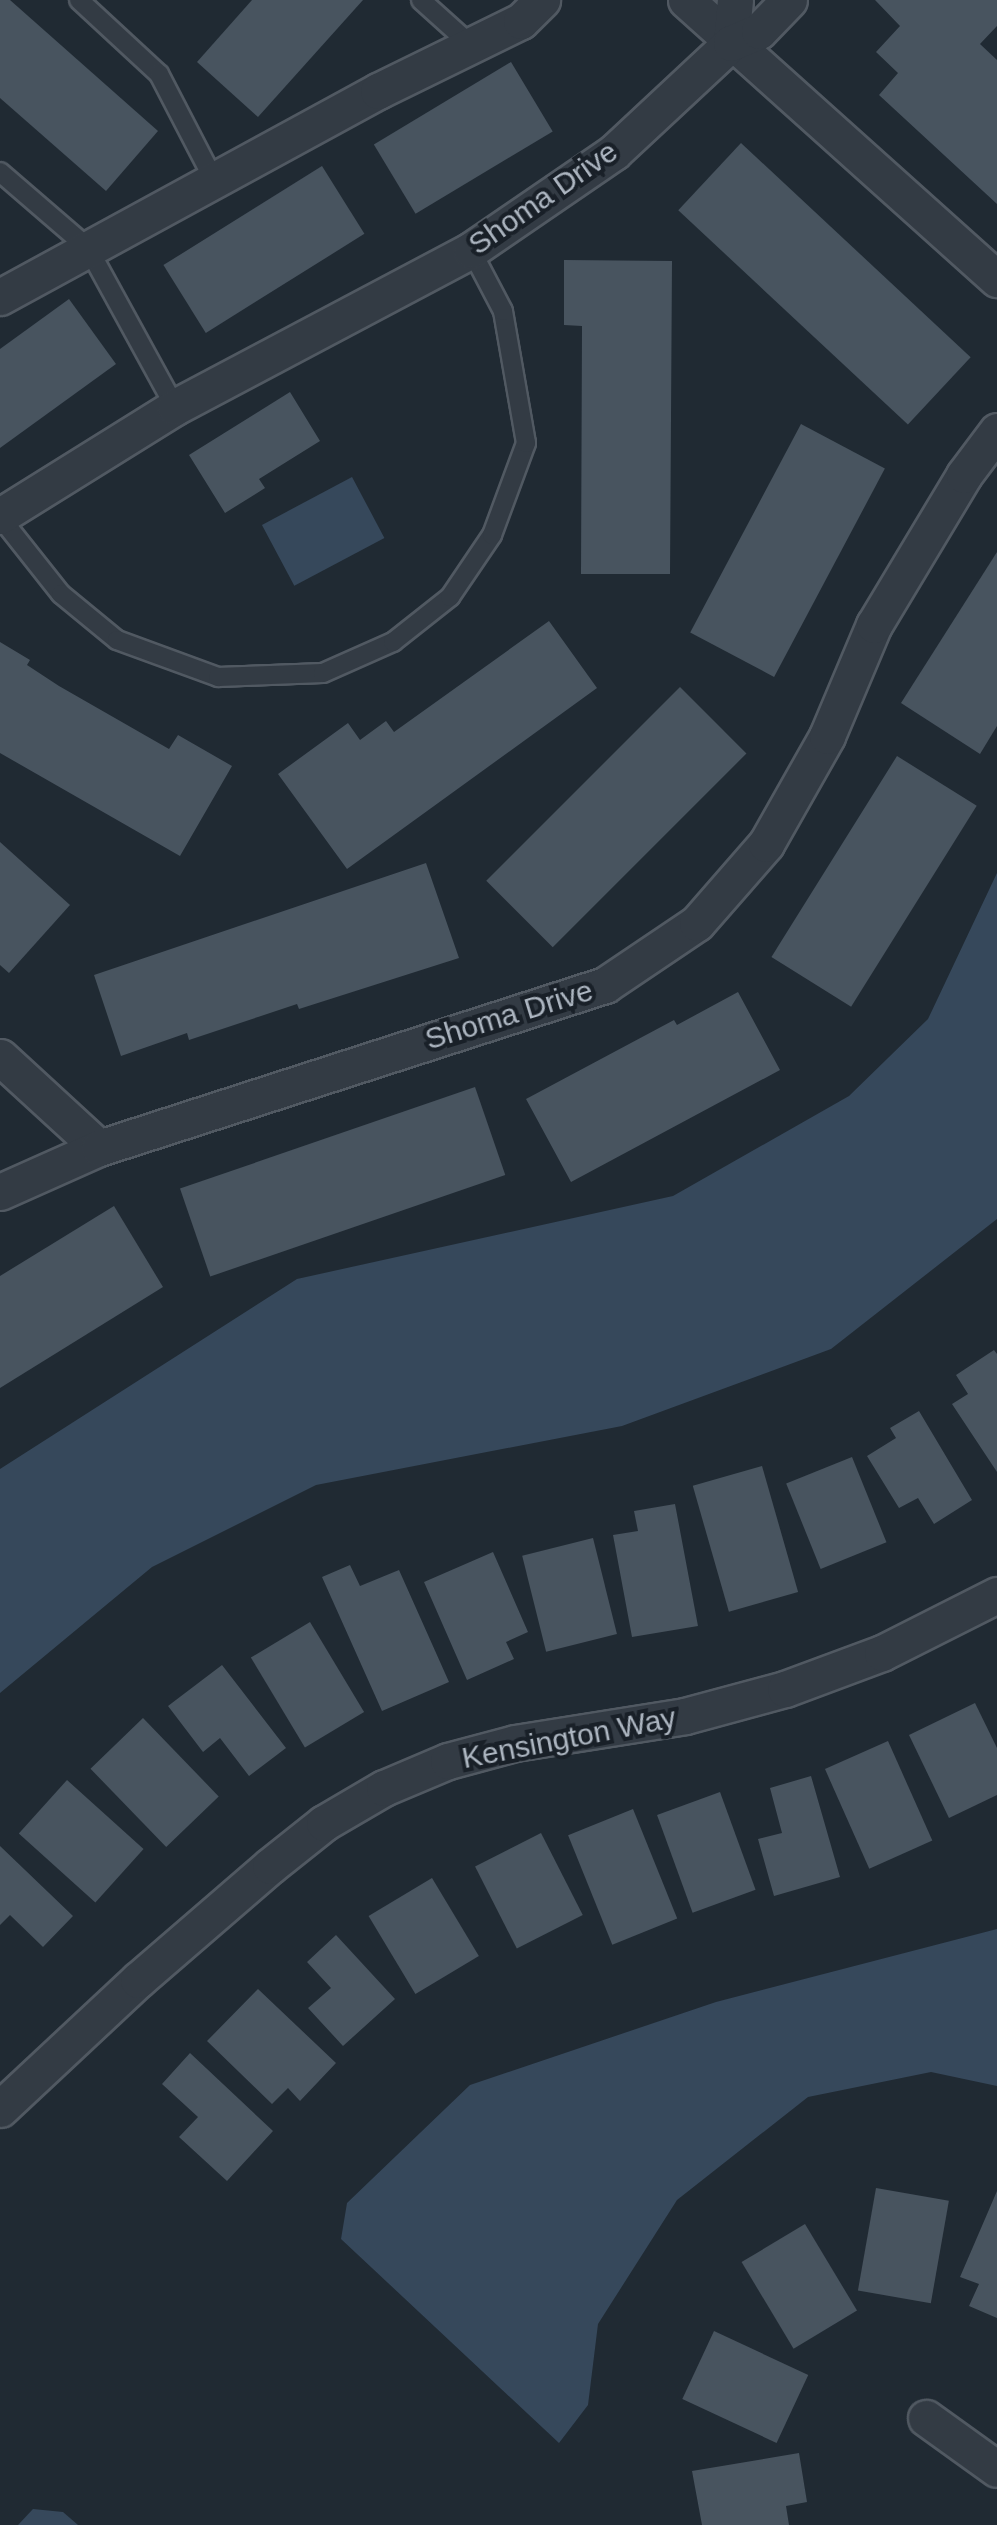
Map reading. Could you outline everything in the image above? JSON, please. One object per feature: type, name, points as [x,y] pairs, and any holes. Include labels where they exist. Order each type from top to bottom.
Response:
[{"type":"street","points":[[0,297],[214,180],[521,21],[542,0]]},
{"type":"street","points":[[686,0],[997,279]]},
{"type":"street","points":[[731,43],[736,0]]},
{"type":"street","name":"Shoma Drive","points":[[0,516],[175,407],[471,250],[614,152],[731,43],[760,31],[789,0]]},
{"type":"street","name":"Shoma Drive","points":[[0,1192],[99,1148],[604,985],[696,922],[766,844],[827,736],[874,624],[964,475],[997,431]]},
{"type":"street","points":[[0,1058],[99,1148]]},
{"type":"street","name":"Kensington Way","points":[[0,2109],[138,1980],[270,1866],[324,1823],[384,1788],[448,1761],[515,1743],[685,1716],[785,1689],[882,1654],[997,1595]]},
{"type":"street","points":[[926,2418],[997,2469]]},
{"type":"lane","points":[[79,0],[159,74],[214,180]]},
{"type":"lane","points":[[421,0],[472,46]]},
{"type":"lane","points":[[0,172],[88,248],[175,407]]},
{"type":"lane","points":[[0,516],[62,594],[117,640],[218,676],[323,673],[393,642],[450,597],[492,535],[526,443],[503,311],[471,250]]},
{"type":"water","points":[[352,477],[384,538],[294,586],[262,525]]},
{"type":"water","points":[[997,873],[997,1219],[831,1349],[622,1426],[316,1485],[152,1567],[0,1693],[0,1469],[297,1279],[673,1196],[849,1096],[928,1019]]},
{"type":"water","points":[[997,1929],[997,2086],[931,2072],[808,2097],[677,2200],[598,2324],[588,2405],[559,2443],[341,2239],[347,2203],[470,2085],[716,2002]]},
{"type":"water","points":[[33,2509],[63,2512],[78,2525],[18,2525]]},
{"type":"building","points":[[0,0],[10,0],[158,131],[106,191],[0,98]]},
{"type":"building","points":[[252,0],[363,0],[258,117],[197,62]]},
{"type":"building","points":[[875,0],[997,0],[997,26],[980,44],[997,60],[997,204],[879,95],[898,73],[876,52],[900,26]]},
{"type":"building","points":[[511,62],[553,131],[416,214],[374,144]]},
{"type":"building","points":[[741,143],[971,357],[908,424],[678,210]]},
{"type":"building","points":[[322,166],[364,234],[206,333],[163,265]]},
{"type":"building","points":[[564,260],[672,261],[670,574],[581,574],[582,326],[564,325]]},
{"type":"building","points":[[69,299],[116,364],[0,448],[0,349]]},
{"type":"building","points":[[290,392],[320,441],[259,479],[265,488],[225,513],[189,455]]},
{"type":"building","points":[[801,424],[885,469],[774,677],[690,632]]},
{"type":"building","points":[[997,552],[997,726],[980,754],[901,703]]},
{"type":"building","points":[[549,621],[597,688],[347,869],[278,774],[348,723],[360,740],[386,721],[394,732]]},
{"type":"building","points":[[0,642],[30,660],[27,665],[59,686],[169,749],[178,735],[232,766],[180,856],[0,753]]},
{"type":"building","points":[[680,687],[746,753],[553,947],[486,881]]},
{"type":"building","points":[[897,756],[977,806],[851,1007],[771,957]]},
{"type":"building","points":[[0,842],[70,905],[9,973],[0,965]]},
{"type":"building","points":[[426,863],[459,958],[299,1009],[297,1004],[189,1040],[187,1033],[121,1056],[94,975]]},
{"type":"building","points":[[738,992],[780,1070],[571,1182],[526,1099],[674,1020],[677,1025]]},
{"type":"building","points":[[475,1087],[505,1175],[210,1277],[180,1189]]},
{"type":"building","points":[[114,1206],[163,1287],[0,1388],[0,1276]]},
{"type":"building","points":[[994,1350],[997,1472],[952,1404],[968,1394],[956,1375]]},
{"type":"building","points":[[919,1411],[972,1500],[934,1524],[918,1498],[899,1508],[867,1456],[896,1438],[890,1428]]},
{"type":"building","points":[[852,1457],[886,1542],[821,1569],[786,1484]]},
{"type":"building","points":[[762,1466],[798,1592],[729,1612],[693,1486]]},
{"type":"building","points":[[675,1504],[698,1626],[632,1637],[613,1535],[638,1531],[634,1511]]},
{"type":"building","points":[[593,1538],[617,1634],[546,1652],[522,1556]]},
{"type":"building","points":[[493,1552],[528,1632],[506,1642],[514,1659],[467,1680],[424,1582]]},
{"type":"building","points":[[350,1565],[360,1586],[399,1570],[449,1682],[382,1711],[322,1577]]},
{"type":"building","points":[[310,1622],[364,1712],[305,1748],[251,1658]]},
{"type":"building","points":[[222,1665],[286,1748],[249,1776],[220,1738],[203,1752],[168,1706]]},
{"type":"building","points":[[975,1703],[997,1748],[997,1795],[949,1818],[909,1735]]},
{"type":"building","points":[[143,1718],[219,1796],[166,1847],[90,1769]]},
{"type":"building","points":[[888,1741],[932,1841],[869,1869],[825,1769]]},
{"type":"building","points":[[811,1776],[840,1877],[774,1896],[758,1839],[782,1833],[770,1788]]},
{"type":"building","points":[[67,1780],[144,1849],[95,1902],[19,1834]]},
{"type":"building","points":[[720,1792],[756,1890],[693,1913],[657,1815]]},
{"type":"building","points":[[633,1809],[677,1918],[612,1945],[568,1835]]},
{"type":"building","points":[[541,1833],[583,1915],[517,1949],[475,1867]]},
{"type":"building","points":[[0,1846],[73,1916],[43,1947],[10,1915],[0,1925]]},
{"type":"building","points":[[432,1878],[479,1956],[415,1994],[369,1916]]},
{"type":"building","points":[[336,1935],[395,1999],[343,2046],[308,2008],[331,1988],[307,1962]]},
{"type":"building","points":[[258,1989],[336,2063],[300,2101],[288,2088],[272,2104],[207,2041]]},
{"type":"building","points":[[190,2053],[273,2131],[227,2181],[179,2137],[198,2117],[162,2084]]},
{"type":"building","points":[[876,2188],[949,2201],[931,2303],[858,2290]]},
{"type":"building","points":[[997,2191],[997,2318],[969,2306],[979,2284],[960,2277]]},
{"type":"building","points":[[805,2224],[857,2311],[794,2349],[742,2262]]},
{"type":"building","points":[[714,2331],[808,2375],[777,2443],[682,2399]]},
{"type":"building","points":[[799,2453],[807,2502],[786,2506],[789,2525],[702,2525],[692,2471]]}]
